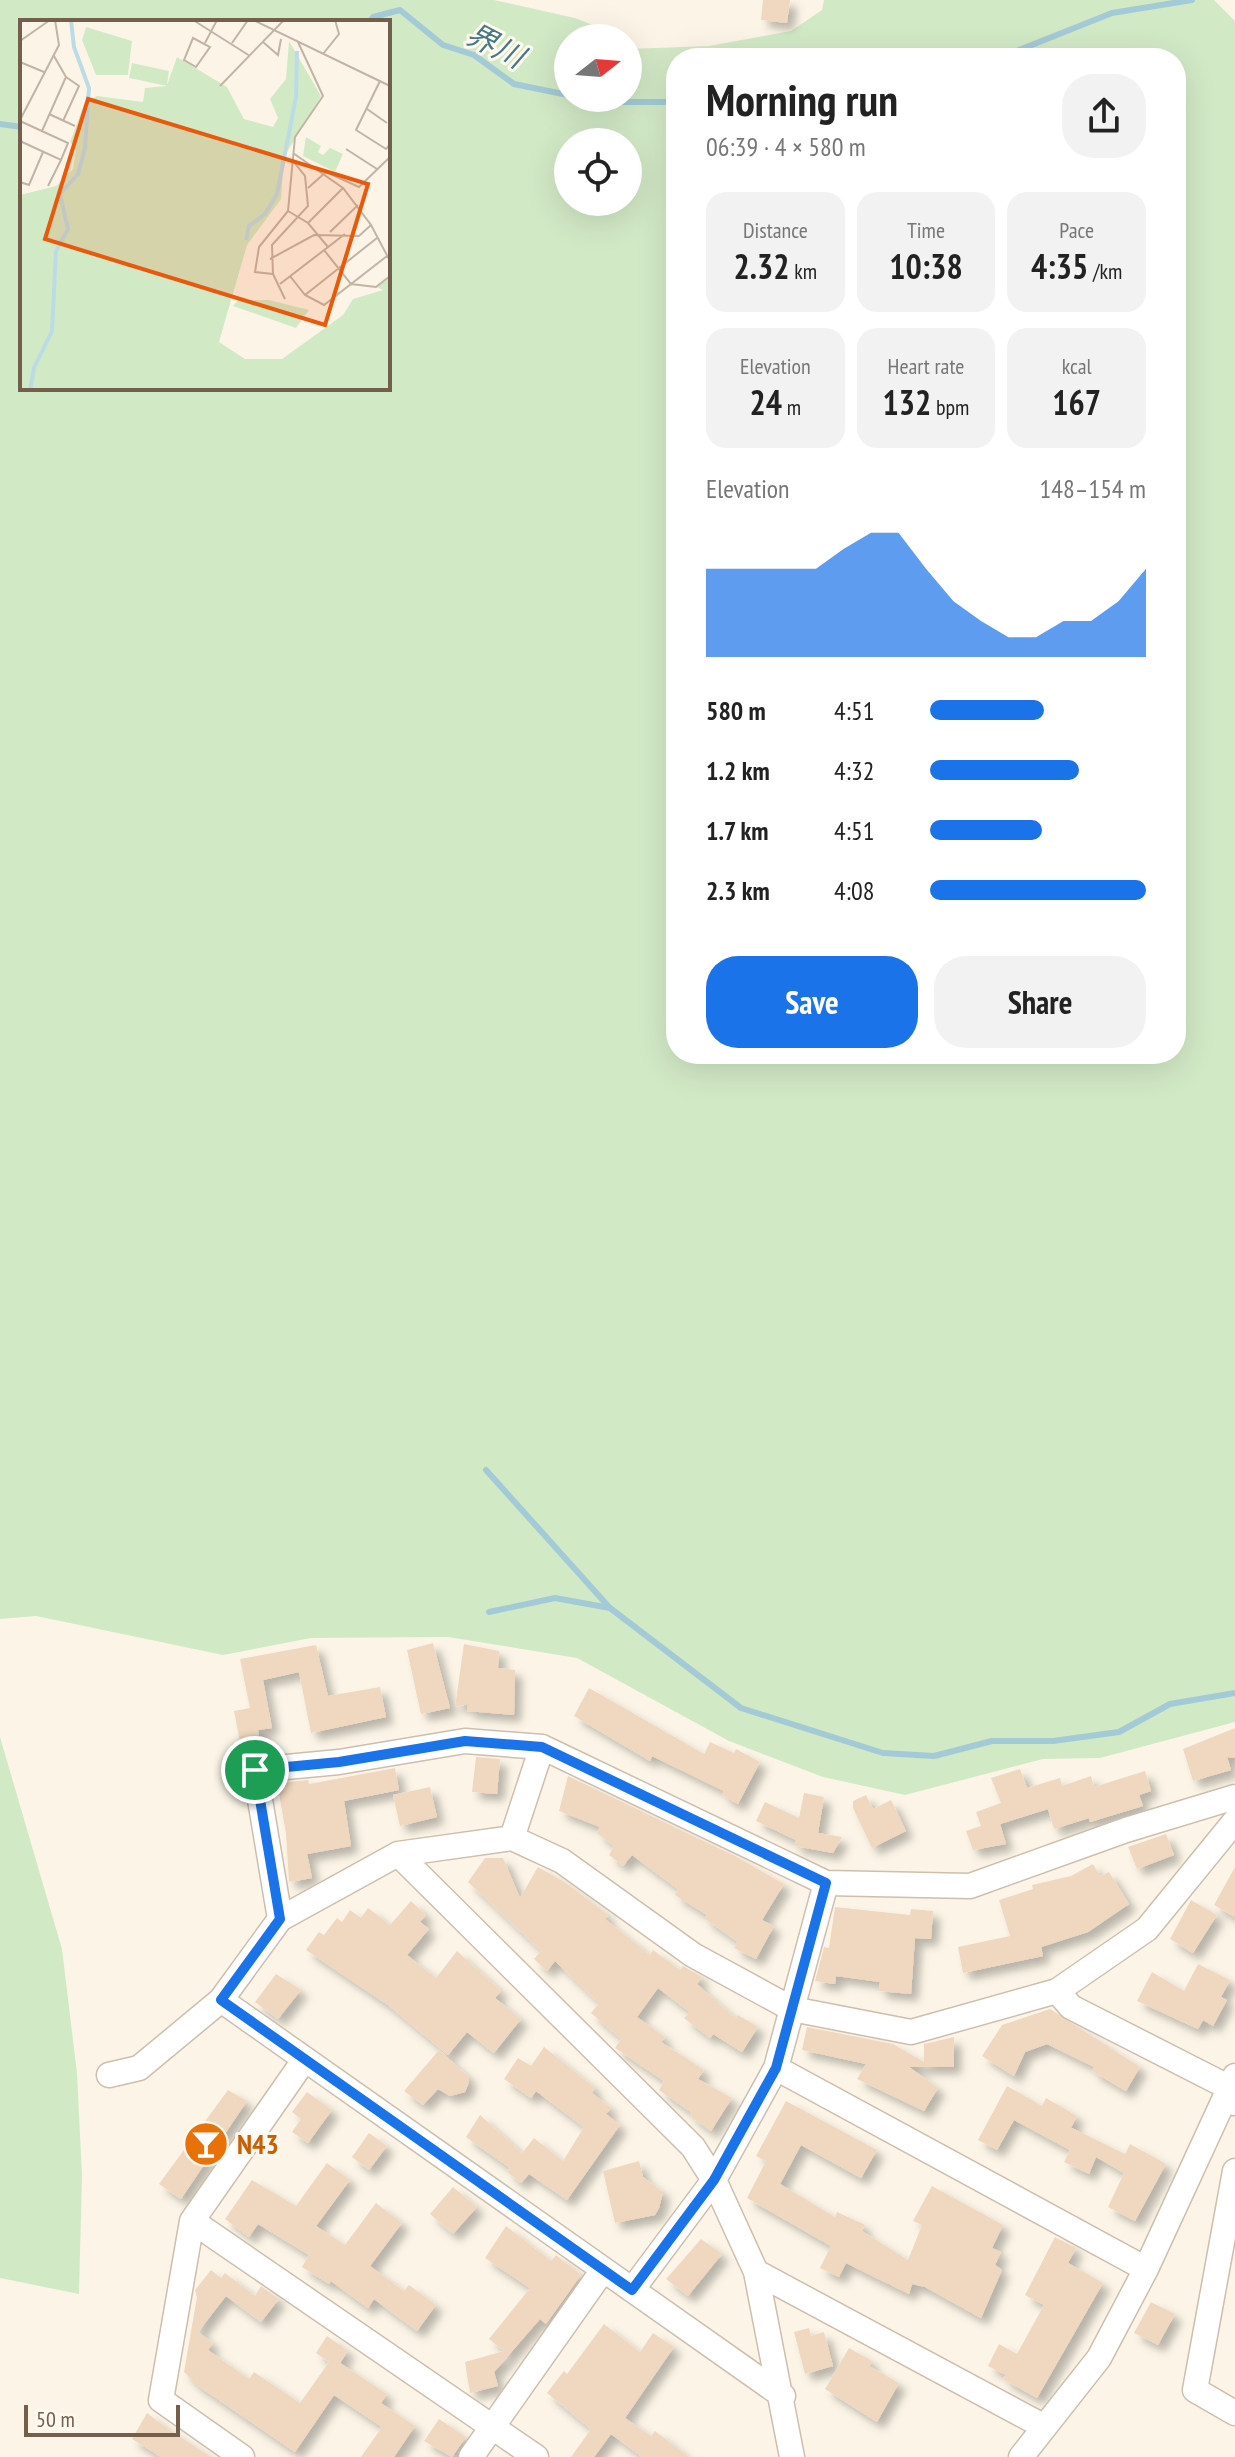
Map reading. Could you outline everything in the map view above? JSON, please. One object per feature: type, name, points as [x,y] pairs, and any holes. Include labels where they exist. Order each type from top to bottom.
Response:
[{"type":"street","points":[[280,1919],[255,1770],[339,1762],[465,1741],[542,1747],[826,1883],[970,1886],[1126,1830],[1235,1797]]},
{"type":"street","points":[[512,1838],[542,1747]]},
{"type":"street","points":[[109,2075],[139,2068],[221,2000],[280,1919],[398,1854],[512,1838],[562,1861],[693,1955],[792,2009],[911,2032],[1057,1991],[1147,1929],[1235,1821]]},
{"type":"street","points":[[398,1854],[693,2147],[714,2180],[756,2272],[783,2396],[792,2457]]},
{"type":"street","points":[[632,2290],[714,2180],[776,2068],[826,1883]]},
{"type":"street","points":[[1057,1991],[1071,2007],[1233,2082]]},
{"type":"street","points":[[221,2000],[783,2396]]},
{"type":"street","points":[[242,2457],[161,2400],[192,2221],[305,2059]]},
{"type":"street","points":[[776,2068],[1146,2269]]},
{"type":"street","points":[[1233,2082],[1235,2118]]},
{"type":"street","points":[[1021,2457],[1099,2358],[1146,2269],[1233,2082]]},
{"type":"street","points":[[1235,2171],[1195,2390],[1235,2413]]},
{"type":"street","points":[[192,2221],[536,2457]]},
{"type":"street","points":[[471,2457],[603,2270]]},
{"type":"street","points":[[756,2272],[1043,2426]]},
{"type":"green space","points":[[0,0],[494,0],[590,24],[554,24],[554,112],[642,112],[642,48],[709,46],[791,31],[822,10],[824,0],[1214,0],[1235,21],[1235,1722],[1100,1758],[1043,1759],[905,1795],[823,1777],[729,1741],[577,1658],[448,1637],[311,1638],[223,1655],[36,1616],[0,1619]]},
{"type":"green space","points":[[0,1737],[62,1949],[77,2073],[82,2175],[79,2294],[0,2278]]},
{"type":"building","points":[[763,0],[790,0],[787,23],[761,20]]},
{"type":"building","points":[[433,1643],[450,1708],[421,1714],[407,1650]]},
{"type":"building","points":[[464,1644],[499,1651],[498,1668],[515,1670],[514,1715],[467,1711],[468,1704],[455,1707]]},
{"type":"building","points":[[316,1645],[328,1696],[380,1687],[386,1717],[311,1733],[299,1672],[263,1680],[272,1728],[258,1730],[259,1738],[240,1742],[234,1711],[250,1708],[240,1659]]},
{"type":"building","points":[[589,1688],[704,1754],[710,1742],[734,1753],[736,1749],[760,1762],[738,1804],[722,1795],[724,1791],[652,1756],[650,1761],[574,1716]]},
{"type":"building","points":[[1235,1728],[1235,1758],[1227,1757],[1231,1770],[1193,1781],[1183,1749]]},
{"type":"building","points":[[476,1757],[500,1759],[497,1794],[472,1792]]},
{"type":"building","points":[[395,1768],[399,1790],[344,1801],[351,1846],[307,1854],[312,1878],[289,1882],[286,1833],[277,1783],[308,1780],[309,1784]]},
{"type":"building","points":[[1020,1769],[1027,1788],[1060,1778],[1062,1786],[1091,1776],[1094,1787],[1145,1771],[1151,1791],[1139,1795],[1143,1806],[1090,1822],[1089,1818],[1054,1829],[1048,1809],[1000,1824],[1006,1844],[973,1850],[966,1831],[981,1826],[976,1812],[1001,1803],[991,1778]]},
{"type":"building","points":[[568,1776],[735,1856],[784,1884],[762,1920],[774,1926],[756,1959],[734,1948],[738,1942],[705,1919],[707,1915],[675,1895],[678,1889],[632,1855],[623,1866],[609,1855],[614,1846],[597,1833],[600,1827],[559,1811]]},
{"type":"building","points":[[430,1787],[437,1817],[400,1826],[393,1795]]},
{"type":"building","points":[[804,1793],[824,1797],[818,1833],[842,1837],[833,1853],[795,1846],[796,1840],[756,1821],[765,1802],[799,1818]]},
{"type":"building","points":[[866,1795],[873,1809],[891,1800],[906,1831],[872,1848],[853,1808],[853,1801]]},
{"type":"building","points":[[1166,1834],[1174,1855],[1137,1869],[1128,1847]]},
{"type":"building","points":[[485,1858],[503,1858],[520,1898],[538,1867],[566,1883],[608,1915],[605,1919],[650,1955],[653,1950],[680,1970],[683,1966],[702,1977],[697,1984],[736,2019],[738,2015],[758,2027],[742,2052],[713,2034],[710,2038],[684,2018],[690,2012],[658,1988],[637,2017],[665,2037],[661,2042],[704,2070],[698,2079],[732,2098],[711,2131],[659,2090],[664,2081],[615,2048],[621,2039],[591,2013],[599,2003],[555,1961],[547,1971],[534,1959],[541,1951],[468,1882]]},
{"type":"building","points":[[1093,1864],[1100,1876],[1109,1872],[1129,1904],[1088,1932],[1041,1947],[1043,1956],[963,1973],[958,1947],[1010,1936],[999,1900],[1033,1889],[1032,1885],[1071,1876]]},
{"type":"building","points":[[1235,1867],[1235,1917],[1214,1905]]},
{"type":"building","points":[[1191,1900],[1217,1915],[1193,1953],[1170,1939]]},
{"type":"building","points":[[411,1901],[426,1915],[420,1922],[429,1929],[407,1955],[436,1978],[457,1951],[501,1991],[495,1998],[521,2019],[494,2053],[467,2032],[448,2055],[388,2005],[306,1950],[319,1932],[324,1935],[337,1918],[342,1922],[350,1910],[361,1918],[368,1908],[390,1925]]},
{"type":"building","points":[[835,1907],[910,1915],[911,1909],[933,1911],[931,1939],[915,1938],[911,1994],[879,1991],[880,1982],[836,1976],[835,1984],[815,1981],[824,1947],[829,1948]]},
{"type":"building","points":[[1198,1964],[1230,1980],[1221,1997],[1227,2000],[1213,2026],[1203,2020],[1198,2029],[1137,2001],[1152,1972],[1184,1991]]},
{"type":"building","points":[[276,1974],[301,1990],[278,2019],[255,2002]]},
{"type":"building","points":[[1050,2009],[1140,2067],[1126,2091],[1092,2071],[1094,2067],[1047,2044],[1025,2052],[1014,2076],[982,2056],[1002,2025]]},
{"type":"building","points":[[807,2027],[893,2044],[924,2062],[924,2044],[954,2037],[954,2067],[909,2067],[938,2088],[924,2111],[857,2079],[866,2064],[802,2050]]},
{"type":"building","points":[[544,2047],[595,2088],[592,2093],[611,2108],[606,2114],[620,2125],[567,2200],[529,2174],[521,2183],[507,2172],[510,2168],[466,2137],[480,2115],[522,2153],[534,2138],[563,2161],[584,2127],[536,2091],[531,2098],[504,2079],[518,2058],[531,2066]]},
{"type":"building","points":[[439,2050],[469,2077],[468,2085],[465,2092],[450,2096],[438,2089],[423,2105],[404,2091]]},
{"type":"building","points":[[1007,2086],[1042,2106],[1046,2098],[1077,2116],[1071,2128],[1125,2154],[1130,2144],[1166,2164],[1135,2221],[1108,2207],[1124,2173],[1096,2157],[1089,2174],[1064,2162],[1070,2150],[1014,2120],[997,2150],[978,2140]]},
{"type":"building","points":[[228,2090],[247,2101],[181,2199],[159,2184]]},
{"type":"building","points":[[307,2092],[332,2110],[308,2143],[292,2132],[301,2119],[292,2112]]},
{"type":"building","points":[[786,2101],[877,2150],[861,2178],[801,2145],[780,2184],[835,2217],[837,2212],[865,2225],[862,2231],[908,2260],[922,2225],[913,2221],[932,2186],[1003,2225],[992,2248],[1001,2252],[995,2265],[1002,2270],[981,2318],[925,2287],[912,2284],[909,2294],[846,2263],[839,2277],[820,2268],[831,2246],[747,2198],[766,2161],[756,2156]]},
{"type":"building","points":[[369,2133],[387,2146],[369,2170],[352,2157]]},
{"type":"building","points":[[639,2161],[643,2177],[663,2192],[659,2208],[655,2215],[615,2223],[603,2171]]},
{"type":"building","points":[[327,2163],[350,2180],[316,2226],[345,2245],[376,2203],[402,2223],[370,2266],[404,2291],[409,2285],[436,2305],[417,2331],[374,2299],[368,2308],[331,2281],[329,2284],[302,2267],[309,2255],[258,2224],[249,2237],[225,2219],[252,2180],[296,2206]]},
{"type":"building","points":[[453,2187],[477,2207],[453,2234],[430,2214]]},
{"type":"building","points":[[506,2226],[551,2261],[556,2255],[581,2275],[546,2324],[540,2319],[494,2372],[498,2386],[470,2393],[465,2362],[504,2351],[489,2339],[530,2288],[485,2258]]},
{"type":"building","points":[[1055,2237],[1076,2248],[1068,2263],[1103,2283],[1037,2398],[1003,2379],[1006,2375],[988,2366],[999,2344],[1017,2354],[1044,2305],[1025,2295]]},
{"type":"building","points":[[701,2239],[722,2254],[688,2296],[666,2279]]},
{"type":"building","points":[[211,2270],[221,2278],[225,2273],[255,2296],[261,2286],[279,2299],[261,2322],[226,2296],[198,2332],[213,2343],[208,2350],[249,2379],[254,2372],[300,2403],[329,2362],[316,2353],[327,2336],[348,2351],[340,2363],[387,2394],[381,2403],[415,2426],[394,2457],[361,2457],[382,2427],[334,2395],[295,2452],[197,2385],[184,2372],[197,2297],[195,2290]]},
{"type":"building","points":[[1151,2302],[1175,2314],[1158,2345],[1134,2333]]},
{"type":"building","points":[[604,2324],[640,2352],[653,2333],[674,2347],[625,2418],[651,2436],[655,2431],[689,2457],[642,2457],[611,2434],[594,2457],[571,2457],[591,2429],[547,2393],[564,2371],[567,2374]]},
{"type":"building","points":[[809,2328],[811,2336],[824,2332],[833,2366],[805,2374],[794,2332]]},
{"type":"building","points":[[849,2348],[872,2361],[869,2366],[899,2383],[877,2422],[825,2389]]},
{"type":"building","points":[[147,2413],[211,2457],[161,2457],[132,2439]]},
{"type":"building","points":[[439,2419],[466,2437],[452,2457],[424,2441]]},
{"type":"waterway","name":"界川","points":[[1024,48],[1112,13],[1192,0]]},
{"type":"waterway","name":"界川","points":[[371,20],[400,10],[443,45],[474,55],[514,84],[554,92]]},
{"type":"waterway","name":"界川","points":[[642,102],[666,102]]},
{"type":"waterway","name":"界川","points":[[0,124],[20,127]]},
{"type":"waterway","points":[[486,1470],[609,1607]]},
{"type":"waterway","points":[[489,1612],[555,1598],[610,1608],[741,1708],[883,1753],[934,1756],[992,1741],[1053,1741],[1119,1732],[1170,1704],[1235,1693]]},
{"type":"place","name":"N43","points":[[206,2144]]},
{"type":"route","points":[[465,1741],[542,1747],[826,1883],[776,2068],[714,2180],[632,2290],[221,2000],[280,1919],[255,1770],[339,1762],[465,1741]]}]
